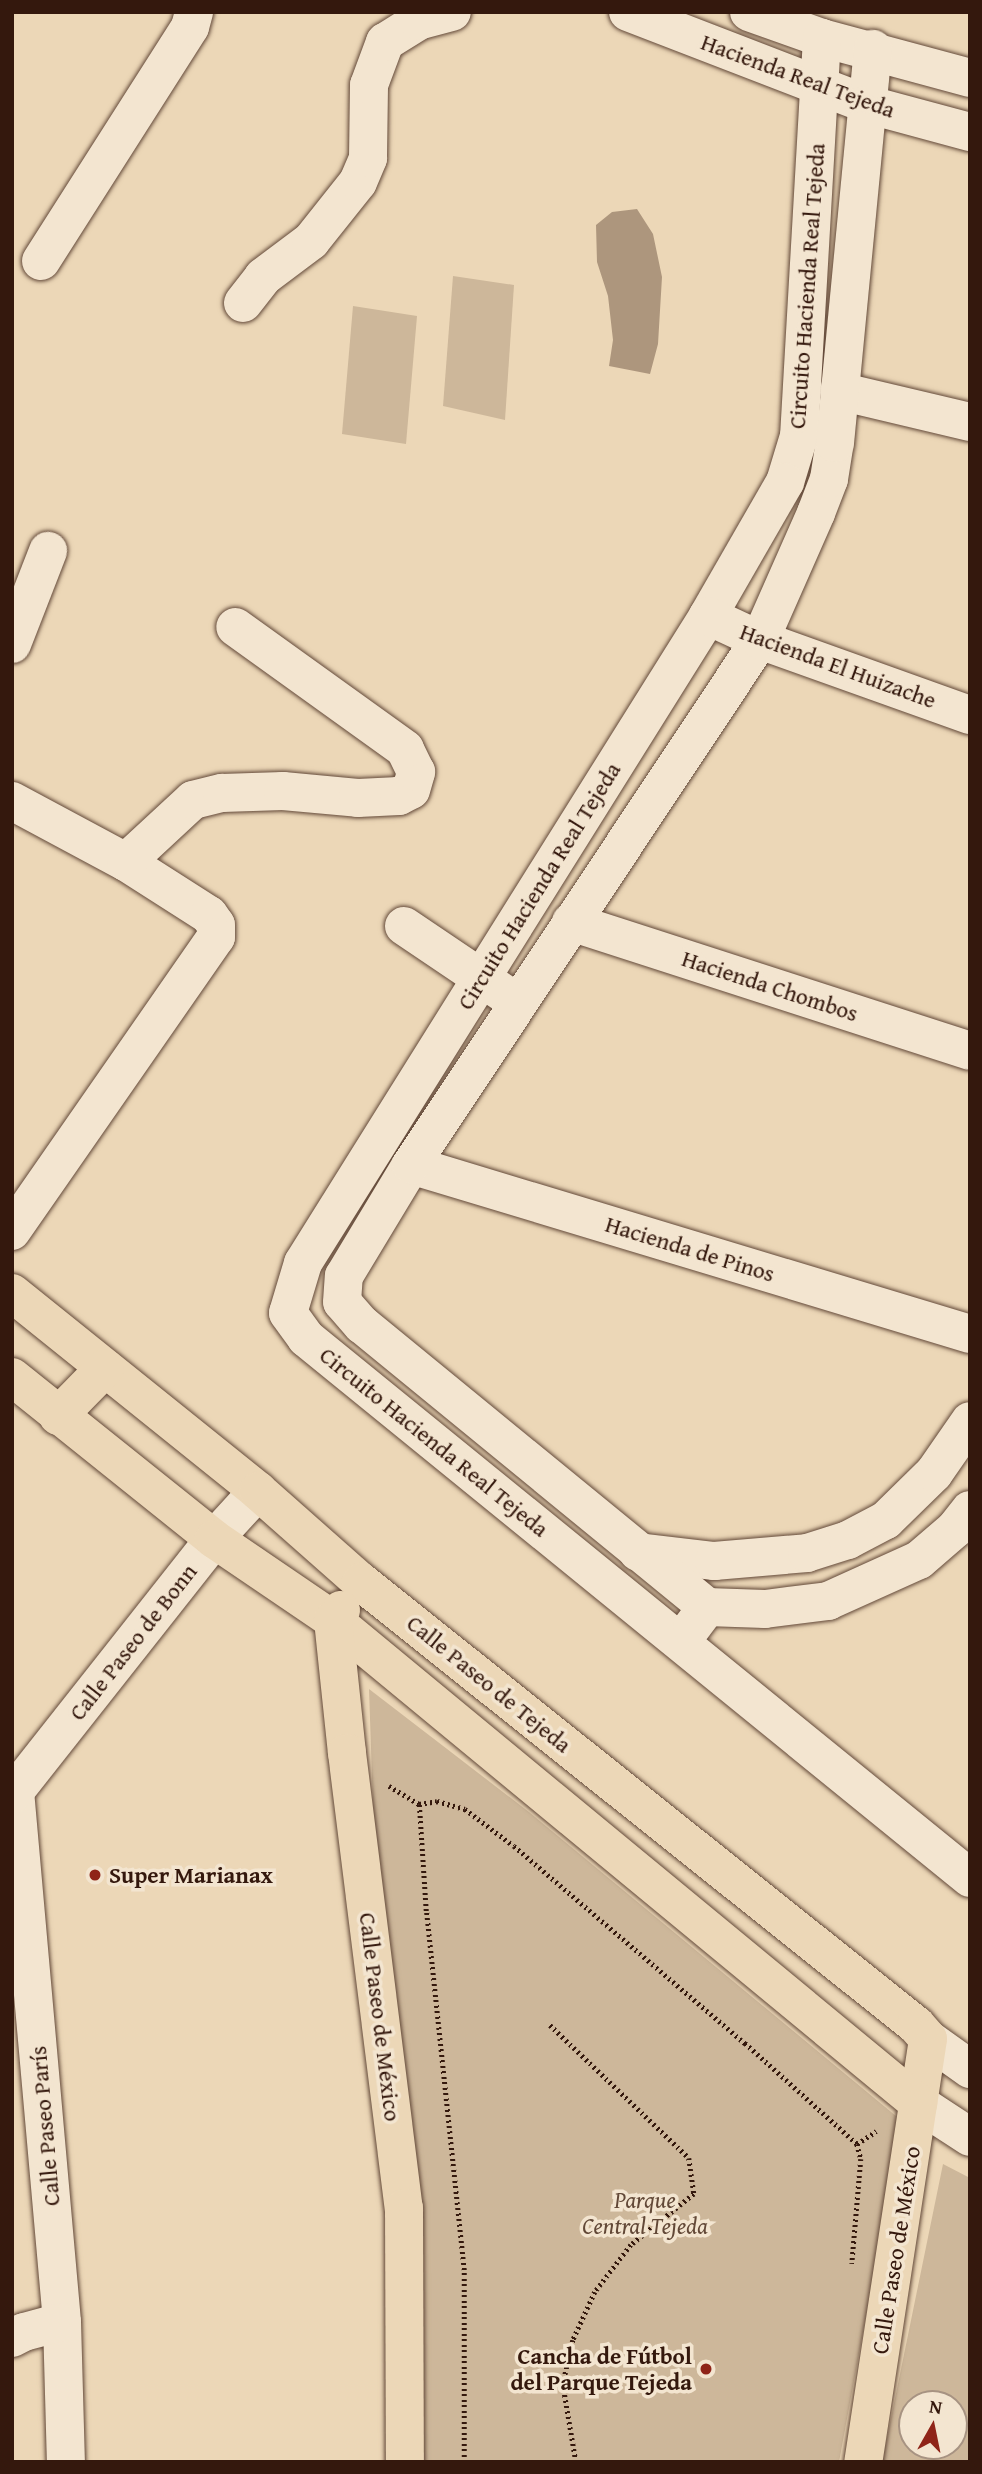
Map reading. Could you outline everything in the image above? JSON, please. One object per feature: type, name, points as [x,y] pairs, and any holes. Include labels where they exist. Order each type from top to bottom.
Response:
[{"type":"main road","name":"Calle Paseo de Tejeda","points":[[12,1293],[258,1491],[361,1582],[894,2007],[928,2039]]},
{"type":"main road","points":[[58,1416],[105,1368]]},
{"type":"main road","points":[[12,1377],[214,1539],[333,1620],[918,2102]]},
{"type":"main road","points":[[333,1620],[361,1582]]},
{"type":"main road","name":"Calle Paseo de México","points":[[333,1620],[404,2208],[405,2462]]},
{"type":"main road","name":"Calle Paseo de México","points":[[863,2462],[928,2039]]},
{"type":"street","points":[[41,261],[190,27],[194,12]]},
{"type":"street","points":[[243,303],[263,277],[311,241],[358,182],[368,158],[369,85],[385,42],[418,21],[452,12]]},
{"type":"street","name":"Hacienda Real Tejeda","points":[[628,12],[866,104],[970,132]]},
{"type":"street","name":"Hacienda Real Tejeda","points":[[749,12],[822,38],[970,78]]},
{"type":"street","name":"Circuito Hacienda Real Tejeda","points":[[822,38],[799,436],[785,482],[708,616],[303,1263],[288,1313],[306,1338],[970,1878]]},
{"type":"street","name":"Circuito Hacienda Real Tejeda","points":[[707,1607],[362,1325],[342,1302],[344,1276],[411,1165],[760,640],[830,479],[873,50]]},
{"type":"street","points":[[839,391],[970,422]]},
{"type":"street","points":[[12,644],[48,551]]},
{"type":"street","name":"Hacienda El Huizache","points":[[708,616],[760,640],[970,715]]},
{"type":"street","points":[[126,862],[193,800],[222,793],[283,791],[358,798],[400,796],[411,790],[416,772],[405,749],[235,627]]},
{"type":"street","points":[[12,801],[126,862],[209,915],[216,925],[216,937],[12,1231]]},
{"type":"street","name":"Hacienda Chombos","points":[[571,922],[970,1051]]},
{"type":"street","points":[[404,926],[519,1002]]},
{"type":"street","name":"Hacienda de Pinos","points":[[411,1165],[970,1334]]},
{"type":"street","points":[[611,1585],[640,1551],[714,1561],[807,1553],[848,1540],[887,1520],[934,1473],[970,1422]]},
{"type":"street","name":"Calle Paseo de Bonn","points":[[14,1793],[214,1539],[258,1491]]},
{"type":"street","points":[[680,1642],[707,1607],[765,1609],[828,1601],[919,1560],[955,1529],[970,1510]]},
{"type":"street","name":"Calle Paseo París","points":[[14,1793],[62,2322],[66,2462]]},
{"type":"street","name":"Calle Paseo de Tejeda","points":[[928,2039],[970,2068]]},
{"type":"street","points":[[918,2102],[970,2137]]},
{"type":"street","points":[[12,2339],[24,2332],[62,2322]]},
{"type":"path","points":[[464,2462],[464,2270],[426,1911],[419,1804],[437,1801],[465,1809],[514,1846],[745,2043],[856,2144],[861,2159],[851,2274]]},
{"type":"path","points":[[550,2025],[689,2158],[694,2194],[631,2245],[595,2292],[573,2340],[563,2384],[576,2462]]},
{"type":"green space","points":[[453,276],[514,285],[505,420],[443,406]]},
{"type":"green space","points":[[353,306],[417,316],[406,444],[342,434]]},
{"type":"green space","name":"Parque Central Tejeda","points":[[369,1689],[529,1812],[902,2121],[839,2462],[420,2462],[375,1864]]},
{"type":"green space","points":[[943,2164],[970,2178],[970,2462],[882,2462]]},
{"type":"shaded area","points":[[637,209],[653,234],[662,277],[658,344],[650,374],[609,366],[613,340],[608,296],[597,262],[596,225],[612,212]]},
{"type":"place","name":"Super Marianax","points":[[95,1875]]},
{"type":"place","name":"Cancha de Fútbol del Parque Tejeda","points":[[706,2369]]}]
